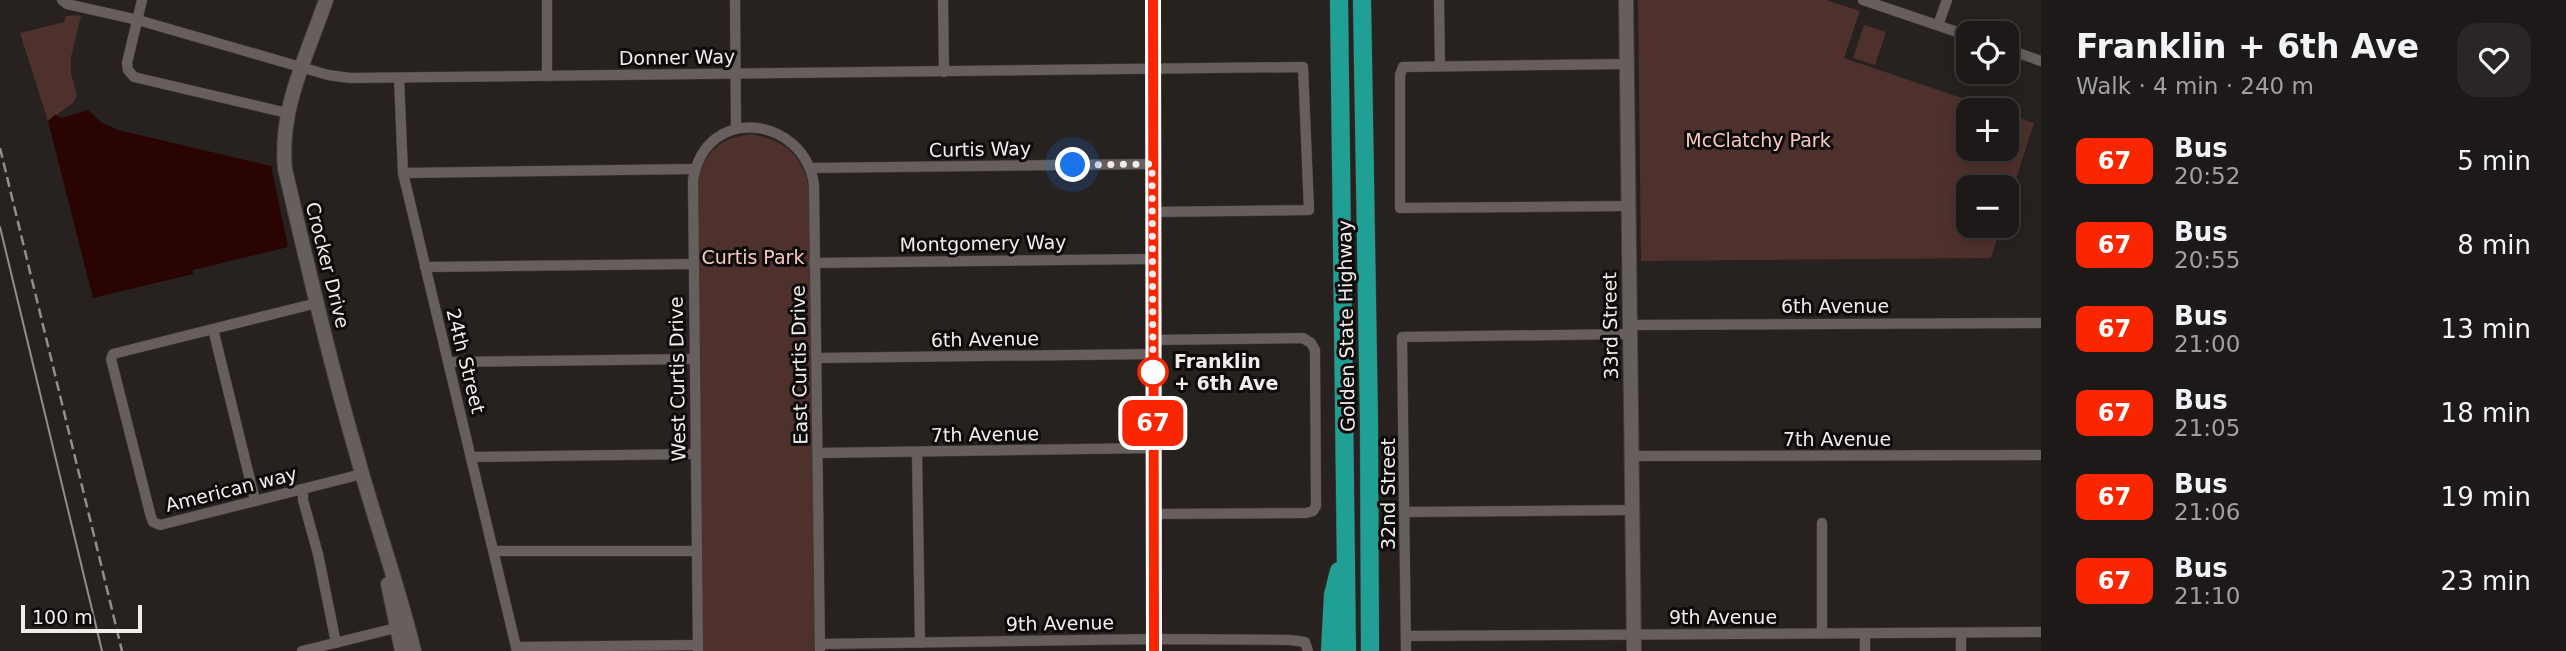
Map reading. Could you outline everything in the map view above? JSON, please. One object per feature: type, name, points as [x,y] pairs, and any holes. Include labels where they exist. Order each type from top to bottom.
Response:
[{"type":"highway","name":"Golden State Highway","points":[[1339,0],[1347,651]]},
{"type":"highway","name":"Golden State Highway","points":[[1362,0],[1370,651]]},
{"type":"highway","points":[[1330,651],[1333,595],[1345,547]]},
{"type":"highway","points":[[1369,579],[1377,651]]},
{"type":"street","name":"Donner Way","points":[[62,0],[338,77],[1303,67],[1309,210],[1152,212]]},
{"type":"street","points":[[142,0],[127,63],[128,70],[134,77],[287,113]]},
{"type":"street","name":"Crocker Drive","points":[[326,0],[287,113],[283,139],[285,169],[362,474],[389,556],[414,651]]},
{"type":"street","points":[[547,0],[548,76]]},
{"type":"street","points":[[735,0],[736,127]]},
{"type":"street","points":[[943,0],[944,72]]},
{"type":"street","points":[[1153,0],[1154,645]]},
{"type":"street","points":[[1439,0],[1440,65]]},
{"type":"street","name":"33rd Street","points":[[1626,0],[1634,651]]},
{"type":"street","points":[[1863,0],[1956,31]]},
{"type":"street","points":[[1938,25],[1947,0]]},
{"type":"street","points":[[2019,53],[2041,61]]},
{"type":"street","points":[[1626,64],[1403,67],[1400,73],[1401,208],[1628,206]]},
{"type":"street","name":"24th Street","points":[[399,78],[403,173],[517,649]]},
{"type":"street","points":[[403,173],[694,169],[709,144],[736,127],[757,127],[783,138],[793,144],[810,168]]},
{"type":"street","name":"Curtis Way","points":[[810,168],[1152,164]]},
{"type":"street","name":"East Curtis Drive","points":[[810,168],[814,185],[820,647]]},
{"type":"street","name":"West Curtis Drive","points":[[694,169],[692,186],[698,648]]},
{"type":"street","name":"Montgomery Way","points":[[814,263],[1152,259]]},
{"type":"street","points":[[425,267],[693,264]]},
{"type":"street","points":[[255,500],[213,329],[317,303]]},
{"type":"street","name":"6th Avenue","points":[[1402,337],[2041,323]]},
{"type":"street","name":"American way","points":[[213,329],[113,354],[111,359],[129,439],[148,509],[156,525],[362,474]]},
{"type":"street","name":"32nd Street","points":[[1402,337],[1406,651]]},
{"type":"street","name":"6th Avenue","points":[[817,358],[1152,347],[1303,338],[1311,343],[1315,350],[1313,511],[1153,514]]},
{"type":"street","points":[[449,362],[694,359]]},
{"type":"street","name":"7th Avenue","points":[[818,453],[1153,448]]},
{"type":"street","points":[[918,452],[920,643]]},
{"type":"street","points":[[471,457],[695,454]]},
{"type":"street","name":"7th Avenue","points":[[1632,456],[2041,455]]},
{"type":"street","points":[[303,489],[303,500],[318,554],[336,643]]},
{"type":"street","points":[[1405,512],[1633,510]]},
{"type":"street","points":[[1822,523],[1822,633]]},
{"type":"street","name":"Crocker Drive","points":[[382,540],[401,651]]},
{"type":"street","points":[[494,551],[696,551]]},
{"type":"street","points":[[302,651],[396,628]]},
{"type":"street","name":"9th Avenue","points":[[1406,636],[2041,632]]},
{"type":"street","points":[[1865,633],[1866,651]]},
{"type":"street","points":[[1961,633],[1961,651]]},
{"type":"street","name":"9th Avenue","points":[[820,647],[920,643],[1154,645],[1299,641],[1305,642],[1308,651]]},
{"type":"street","points":[[517,649],[698,648]]},
{"type":"green space","name":"McClatchy Park","points":[[1638,0],[1826,0],[1860,11],[1844,58],[1962,98],[1956,98],[1956,161],[2019,161],[2019,118],[2034,123],[2017,175],[1956,175],[1956,238],[1997,238],[1991,258],[1641,261]]},
{"type":"green space","points":[[66,16],[81,16],[71,57],[71,74],[77,95],[74,102],[48,121],[20,33],[64,22]]},
{"type":"green space","points":[[1864,25],[1886,32],[1875,65],[1853,58]]},
{"type":"green space","name":"Curtis Park","points":[[752,134],[783,145],[790,151],[802,166],[809,187],[816,651],[700,651],[694,187],[713,150],[729,140]]},
{"type":"shaded area","points":[[88,110],[102,123],[118,130],[271,166],[288,247],[93,298],[48,121],[55,115],[62,118]]},
{"type":"tram line","points":[[0,227],[102,651]]},
{"type":"railway","points":[[0,148],[122,651]]},
{"type":"bus line","name":"67","points":[[1153,0],[1154,651]]},
{"type":"place","name":"Franklin + 6th Ave","points":[[1153,372]]},
{"type":"route","points":[[1073,165],[1152,164],[1153,372]]}]
